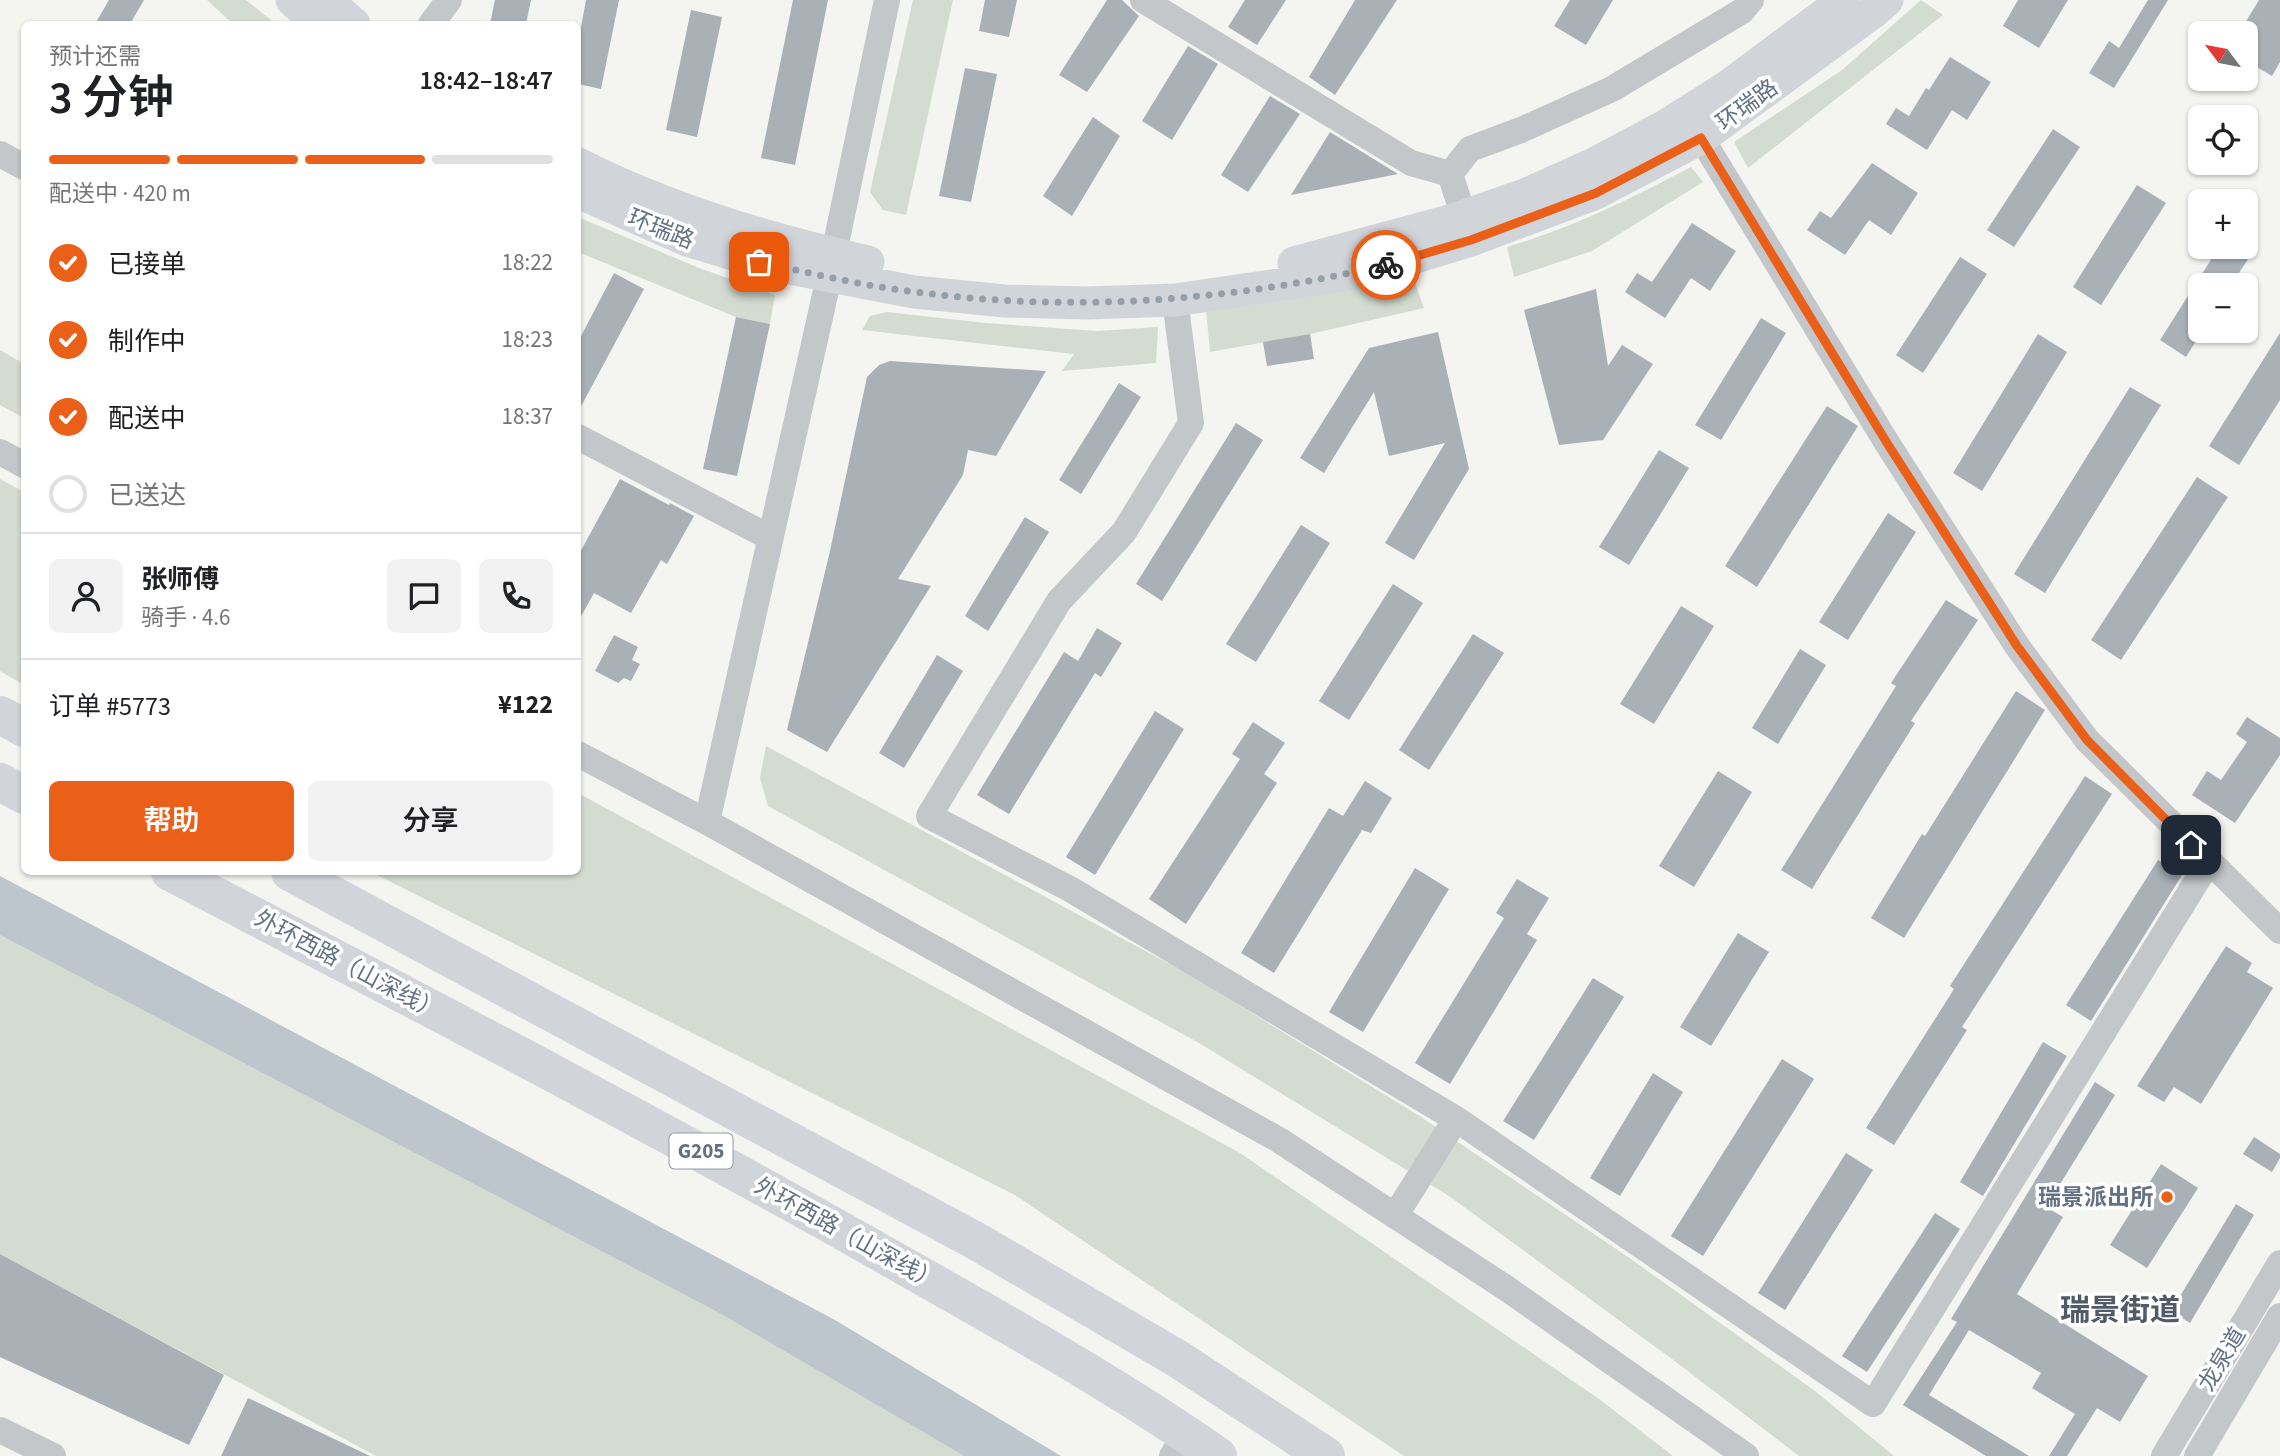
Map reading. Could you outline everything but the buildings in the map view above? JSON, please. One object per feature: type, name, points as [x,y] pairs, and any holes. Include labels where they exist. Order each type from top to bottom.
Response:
[{"type":"highway","points":[[0,715],[21,726]]},
{"type":"highway","points":[[0,782],[21,793]]},
{"type":"highway","name":"外环西路（山深线）","points":[[176,875],[689,1145],[1035,1340],[1179,1445],[1218,1456]]},
{"type":"highway","name":"G205","points":[[296,875],[976,1241],[1178,1359],[1326,1456]]},
{"type":"main road","points":[[292,0],[316,21]]},
{"type":"main road","points":[[326,0],[350,21]]},
{"type":"main road","name":"环瑞路","points":[[1693,125],[1727,87],[1844,0]]},
{"type":"main road","name":"环瑞路","points":[[581,193],[687,240],[759,262],[999,280],[1085,283],[1212,274],[1307,261],[1467,228],[1596,193],[1693,125],[1887,0]]},
{"type":"main road","name":"环瑞路","points":[[581,165],[667,203],[787,243],[832,266],[915,292],[1005,301],[1087,303],[1175,300],[1340,276],[1403,261],[1467,228]]},
{"type":"street","points":[[433,21],[449,0]]},
{"type":"street","points":[[706,822],[832,266],[887,0]]},
{"type":"street","points":[[1143,0],[1411,163],[1450,174]]},
{"type":"street","points":[[1450,174],[1469,149],[1521,130],[1612,89],[1742,10],[1751,0]]},
{"type":"street","points":[[1693,125],[1887,443],[2017,646],[2087,740],[2208,863],[2280,931]]},
{"type":"street","points":[[0,155],[21,166]]},
{"type":"street","points":[[1450,174],[1467,228]]},
{"type":"street","points":[[1175,300],[1191,423],[1124,532],[1059,601],[929,816],[1070,889],[1456,1119],[1873,1404],[2208,863]]},
{"type":"street","points":[[581,439],[769,537]]},
{"type":"street","points":[[0,453],[21,464]]},
{"type":"street","points":[[581,756],[706,822],[1279,1140],[1506,1288],[1746,1456]]},
{"type":"street","points":[[1395,1216],[1456,1119]]},
{"type":"street","name":"龙泉道","points":[[2164,1456],[2280,1263]]},
{"type":"street","name":"龙泉道","points":[[2197,1456],[2280,1316]]},
{"type":"street","points":[[0,1430],[53,1456]]},
{"type":"shaded area","points":[[207,0],[246,0],[272,21],[230,21]]},
{"type":"shaded area","points":[[913,0],[953,0],[906,215],[883,210],[870,192]]},
{"type":"shaded area","points":[[1921,0],[1943,15],[1748,168],[1734,142],[1842,70]]},
{"type":"shaded area","points":[[1691,167],[1703,182],[1592,251],[1514,277],[1507,247],[1601,212]]},
{"type":"shaded area","points":[[581,218],[699,268],[775,295],[770,324],[736,317],[581,253]]},
{"type":"shaded area","points":[[1413,277],[1424,308],[1310,334],[1210,352],[1206,310],[1298,298]]},
{"type":"shaded area","points":[[887,312],[1097,331],[1158,327],[1156,363],[1062,371],[1074,354],[862,330],[870,316]]},
{"type":"shaded area","points":[[0,350],[21,362],[21,416],[0,405]]},
{"type":"shaded area","points":[[0,479],[21,490],[21,683],[0,671]]},
{"type":"shaded area","points":[[766,746],[1190,975],[1421,1117],[1631,1259],[1815,1391],[1894,1456],[1799,1456],[1672,1359],[1449,1196],[1199,1043],[768,806],[760,778]]},
{"type":"shaded area","points":[[581,795],[1240,1153],[1599,1399],[1673,1456],[1404,1456],[1015,1195],[377,875],[581,875]]},
{"type":"shaded area","points":[[0,876],[835,1320],[1061,1456],[964,1456],[721,1314],[0,935]]},
{"type":"shaded area","points":[[0,935],[721,1314],[964,1456],[376,1456],[0,1254]]},
{"type":"way so far","points":[[759,262],[915,292],[1005,301],[1087,303],[1175,300],[1216,295],[1340,276],[1386,265]]},
{"type":"place","name":"瑞景派出所","points":[[2167,1197]]},
{"type":"district","name":"瑞景街道","points":[[2120,1310]]},
{"type":"route","points":[[1386,265],[1471,240],[1596,193],[1701,138],[1887,443],[2017,646],[2087,740],[2191,845]]}]
